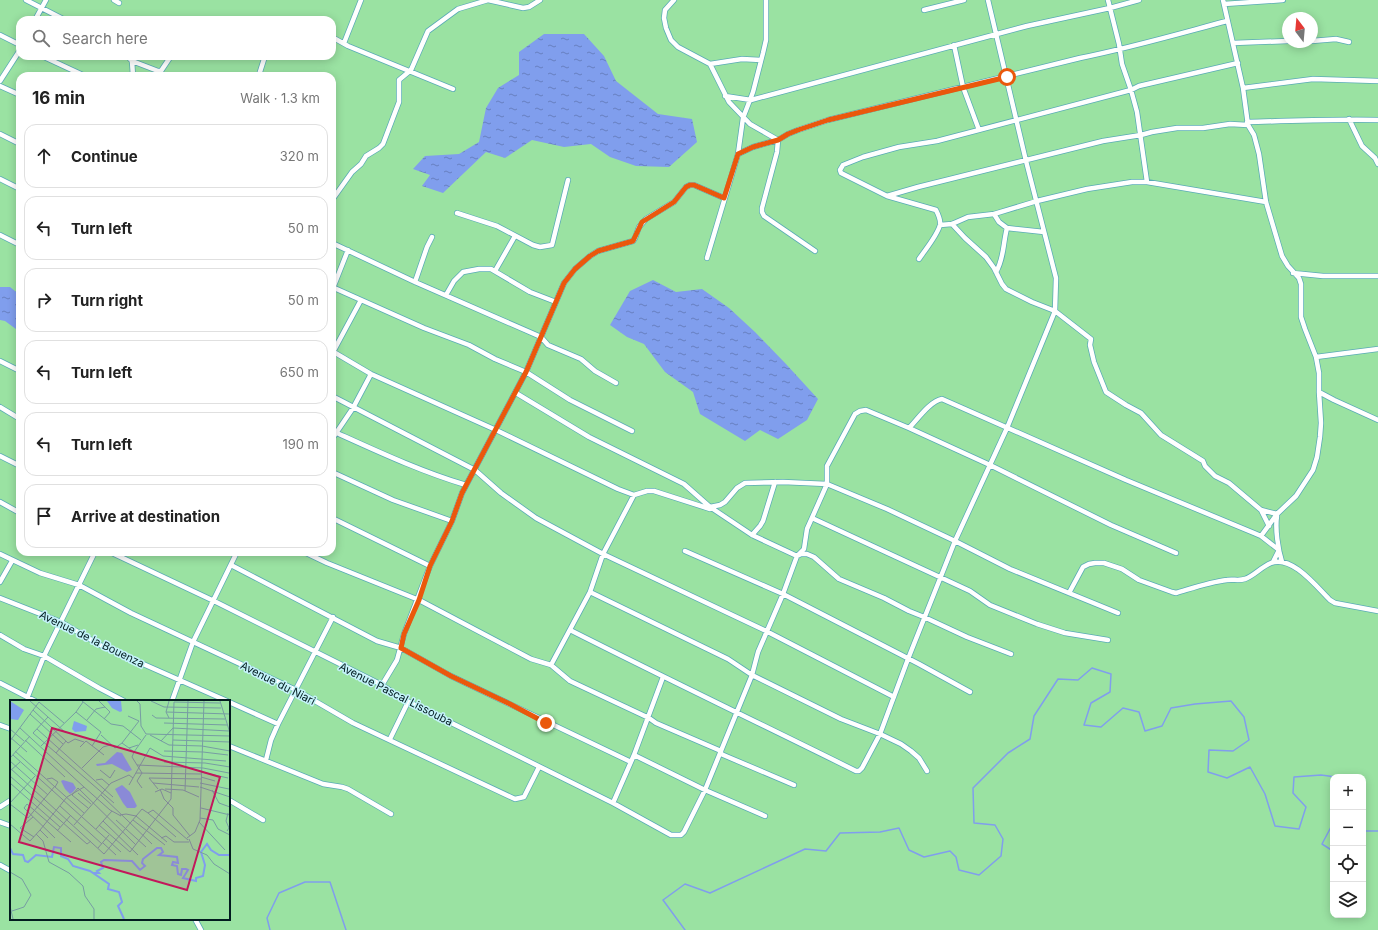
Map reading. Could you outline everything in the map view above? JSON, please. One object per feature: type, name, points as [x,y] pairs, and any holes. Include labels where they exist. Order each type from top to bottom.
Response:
[{"type":"street","points":[[26,0],[57,16]]},
{"type":"street","points":[[37,16],[46,0]]},
{"type":"street","points":[[114,0],[119,3]]},
{"type":"street","points":[[344,43],[361,0]]},
{"type":"street","points":[[336,194],[366,156],[379,148],[382,144],[399,102],[399,80],[411,70],[428,31],[458,9],[488,0],[522,8],[529,7],[540,0]]},
{"type":"street","points":[[674,0],[665,10],[664,14],[666,28],[671,40],[678,47],[710,64],[742,59],[761,60]]},
{"type":"street","points":[[707,258],[738,154],[742,118],[751,100],[766,40],[766,0]]},
{"type":"street","points":[[924,10],[964,0]]},
{"type":"street","points":[[570,630],[856,772],[860,771],[862,768],[880,734],[924,617],[955,541],[1007,428],[1055,310],[1056,278],[1026,161],[988,0]]},
{"type":"street","points":[[1108,0],[1122,64],[1137,112],[1147,182]]},
{"type":"street","points":[[725,96],[751,100],[954,45],[1051,20],[1110,8],[1139,0]]},
{"type":"street","points":[[1261,536],[1277,514],[1296,496],[1313,470],[1317,457],[1321,423],[1319,373],[1316,357],[1301,317],[1301,284],[1299,278],[1293,273],[1282,256],[1266,202],[1258,148],[1248,123],[1243,88],[1224,2],[1283,0]]},
{"type":"street","points":[[738,154],[753,147],[778,140],[798,130],[828,120],[1080,58],[1120,50],[1144,42],[1227,21]]},
{"type":"street","points":[[0,35],[16,43]]},
{"type":"street","points":[[336,39],[348,46],[411,70],[453,89]]},
{"type":"street","points":[[1318,40],[1336,39],[1348,42]]},
{"type":"street","points":[[1233,43],[1282,41]]},
{"type":"street","points":[[954,45],[963,87],[979,130]]},
{"type":"street","points":[[0,81],[16,56]]},
{"type":"street","points":[[50,60],[76,72]]},
{"type":"street","points":[[133,72],[132,61],[161,71],[168,60]]},
{"type":"street","points":[[259,72],[264,60]]},
{"type":"street","points":[[919,258],[940,225],[936,210],[887,196],[842,173],[841,167],[843,165],[883,151],[908,145],[937,141],[1131,90],[1139,86],[1238,63]]},
{"type":"street","points":[[710,64],[725,96],[742,118],[778,140]]},
{"type":"street","points":[[1243,88],[1313,79],[1378,81]]},
{"type":"street","points":[[0,86],[16,93]]},
{"type":"street","points":[[1350,120],[1362,146],[1375,158],[1378,164]]},
{"type":"street","points":[[887,196],[1090,144],[1176,128],[1203,128],[1248,123],[1378,120]]},
{"type":"street","points":[[0,134],[16,142]]},
{"type":"street","points":[[778,140],[762,212],[764,216],[815,251]]},
{"type":"street","points":[[0,179],[16,187]]},
{"type":"street","points":[[457,213],[497,226],[533,245],[540,247],[552,245],[568,180]]},
{"type":"street","points":[[940,225],[952,224],[968,217],[994,214],[1037,200],[1132,182],[1147,182],[1266,202]]},
{"type":"street","points":[[382,685],[392,669],[401,648],[404,634],[419,600],[430,566],[452,521],[466,485],[516,393],[564,283],[579,266],[598,251],[633,241],[642,222],[674,202],[686,187],[694,185],[724,198]]},
{"type":"street","points":[[994,214],[999,222],[1006,228],[1044,232]]},
{"type":"street","points":[[952,224],[965,238],[986,256],[1006,289],[1032,302],[1055,310],[1091,339],[1090,344],[1094,362],[1106,392],[1141,413],[1161,435],[1203,461],[1205,466],[1215,476],[1229,483],[1261,510],[1269,526]]},
{"type":"street","points":[[996,272],[1002,257],[1006,228]]},
{"type":"street","points":[[0,235],[16,243]]},
{"type":"street","points":[[495,271],[515,236]]},
{"type":"street","points":[[415,282],[426,247],[432,237]]},
{"type":"street","points":[[336,245],[415,282],[541,337],[548,346],[581,359],[595,371],[616,383]]},
{"type":"street","points":[[336,278],[348,250]]},
{"type":"street","points":[[446,295],[454,280],[463,272],[479,269],[495,271],[530,292],[556,302]]},
{"type":"street","points":[[1293,273],[1323,276],[1378,276]]},
{"type":"street","points":[[336,289],[424,328],[469,345],[495,359],[526,372],[570,400],[632,431]]},
{"type":"street","points":[[336,346],[361,300]]},
{"type":"street","points":[[1316,357],[1378,349]]},
{"type":"street","points":[[336,354],[371,374],[496,430],[618,489],[634,495],[647,491],[654,491],[718,512]]},
{"type":"street","points":[[0,361],[16,369]]},
{"type":"street","points":[[371,374],[353,408],[337,432],[414,467],[466,485]]},
{"type":"street","points":[[1319,392],[1378,420]]},
{"type":"street","points":[[516,393],[589,437],[684,484],[710,507],[752,535],[797,556],[800,554],[807,554],[814,557],[840,579],[884,598],[909,611],[1011,654]]},
{"type":"street","points":[[336,398],[475,470],[501,494],[536,518],[603,554],[766,631],[894,697]]},
{"type":"street","points":[[909,428],[932,404],[937,400],[942,399],[1126,480],[1261,536],[1279,550]]},
{"type":"street","points":[[0,407],[16,417]]},
{"type":"street","points":[[705,790],[752,675],[758,652],[766,631],[783,594],[797,556],[804,549],[807,529],[827,484],[827,466],[855,414],[860,411],[866,410],[909,428],[990,465],[1111,525],[1176,553]]},
{"type":"street","points":[[0,456],[16,464]]},
{"type":"street","points":[[336,474],[393,500],[452,521]]},
{"type":"street","points":[[710,507],[720,505],[725,502],[737,488],[745,483],[775,482],[827,484],[955,541],[1010,569],[1118,613]]},
{"type":"street","points":[[752,535],[763,521],[775,482]]},
{"type":"street","points":[[551,665],[590,592],[603,554],[634,495]]},
{"type":"street","points":[[0,502],[16,510]]},
{"type":"street","points":[[1261,510],[1277,514]]},
{"type":"street","points":[[1277,514],[1276,523],[1282,562]]},
{"type":"street","points":[[812,518],[970,591],[990,605],[1037,624],[1065,633],[1108,640]]},
{"type":"street","points":[[336,520],[430,566]]},
{"type":"street","points":[[1273,562],[1279,550]]},
{"type":"street","points":[[685,551],[783,594],[970,692]]},
{"type":"street","name":"Avenue du Niari","points":[[0,554],[40,573],[79,585],[131,613],[296,690],[353,723],[390,739],[515,799],[524,797],[539,767]]},
{"type":"street","points":[[0,683],[27,699],[44,656],[93,556]]},
{"type":"street","name":"Avenue Pascal Lissouba","points":[[118,556],[214,601],[382,685],[408,702],[613,803],[671,835],[681,835],[684,832],[705,790]]},
{"type":"street","points":[[172,700],[193,642],[235,556]]},
{"type":"street","points":[[312,556],[419,600],[531,660],[551,665],[570,681],[649,718],[656,723],[721,751],[722,754],[728,757],[794,785]]},
{"type":"street","points":[[0,582],[12,561]]},
{"type":"street","points":[[1069,593],[1082,567],[1095,563],[1104,563],[1122,569],[1138,580],[1176,593],[1225,580],[1244,579],[1250,577],[1263,566],[1273,562],[1282,562],[1290,564],[1300,571],[1335,603],[1378,612]]},
{"type":"street","points":[[231,565],[377,641],[401,648],[451,676],[631,762]]},
{"type":"street","points":[[590,592],[728,660],[752,675],[841,719],[901,744],[919,758],[927,771]]},
{"type":"street","name":"Avenue de la Bouenza","points":[[0,598],[61,622],[100,645],[224,700]]},
{"type":"street","points":[[266,760],[271,740],[278,724],[333,617]]},
{"type":"street","points":[[0,636],[24,649],[44,656],[93,685],[122,700]]},
{"type":"street","points":[[613,803],[649,718],[664,677]]},
{"type":"street","points":[[390,739],[408,702]]},
{"type":"street","name":"Avenue de la Bouenza","points":[[230,703],[278,724]]},
{"type":"street","points":[[0,725],[10,729]]},
{"type":"street","points":[[230,746],[323,784],[348,789],[391,814]]},
{"type":"street","points":[[634,755],[705,790],[765,816]]},
{"type":"street","points":[[0,807],[10,801]]},
{"type":"street","points":[[230,801],[263,820]]},
{"type":"street","points":[[0,822],[10,826]]},
{"type":"street","points":[[0,865],[10,870]]},
{"type":"street","points":[[196,920],[201,930]]},
{"type":"green space","points":[[0,0],[1378,0],[1378,930],[0,930]]},
{"type":"water","points":[[544,34],[584,34],[604,56],[616,81],[658,114],[692,119],[697,142],[669,167],[636,166],[610,157],[591,144],[564,147],[532,140],[505,158],[486,152],[443,193],[422,186],[430,175],[413,169],[425,156],[459,154],[479,142],[486,108],[498,88],[519,75],[519,52]]},
{"type":"water","points":[[653,280],[676,292],[702,289],[729,308],[755,332],[818,399],[807,420],[778,439],[760,430],[745,441],[700,414],[693,392],[665,372],[644,344],[627,337],[610,325],[630,291]]},
{"type":"water","points":[[0,287],[10,287],[16,292],[16,329],[5,321],[0,320]]},
{"type":"waterway","points":[[685,930],[663,900],[685,884],[710,893],[805,849],[826,851],[840,833],[880,832],[899,828],[909,850],[924,857],[950,851],[956,857],[959,870],[979,875],[1001,856],[1003,839],[995,825],[974,823],[973,788],[1008,753],[1030,739],[1034,716],[1058,679],[1078,680],[1092,668],[1111,674],[1110,692],[1091,703],[1084,725],[1101,727],[1123,708],[1139,712],[1145,731],[1162,726],[1171,708],[1231,701],[1244,717],[1249,740],[1233,751],[1209,750],[1208,772],[1227,778],[1250,767],[1265,794],[1275,826],[1299,829],[1306,807],[1293,793],[1294,777],[1321,775],[1330,776]]},
{"type":"waterway","points":[[1330,849],[1322,844],[1331,827],[1332,810]]},
{"type":"waterway","points":[[1366,831],[1378,831]]},
{"type":"waterway","points":[[270,930],[267,918],[279,893],[305,882],[330,882],[346,930]]},
{"type":"route","points":[[546,723],[451,676],[401,648],[404,634],[419,600],[430,566],[452,521],[462,493],[516,393],[564,283],[575,269],[598,251],[633,241],[642,222],[674,202],[679,198],[686,187],[694,185],[724,198],[738,154],[753,147],[778,140],[798,130],[828,120],[1007,77]]}]
